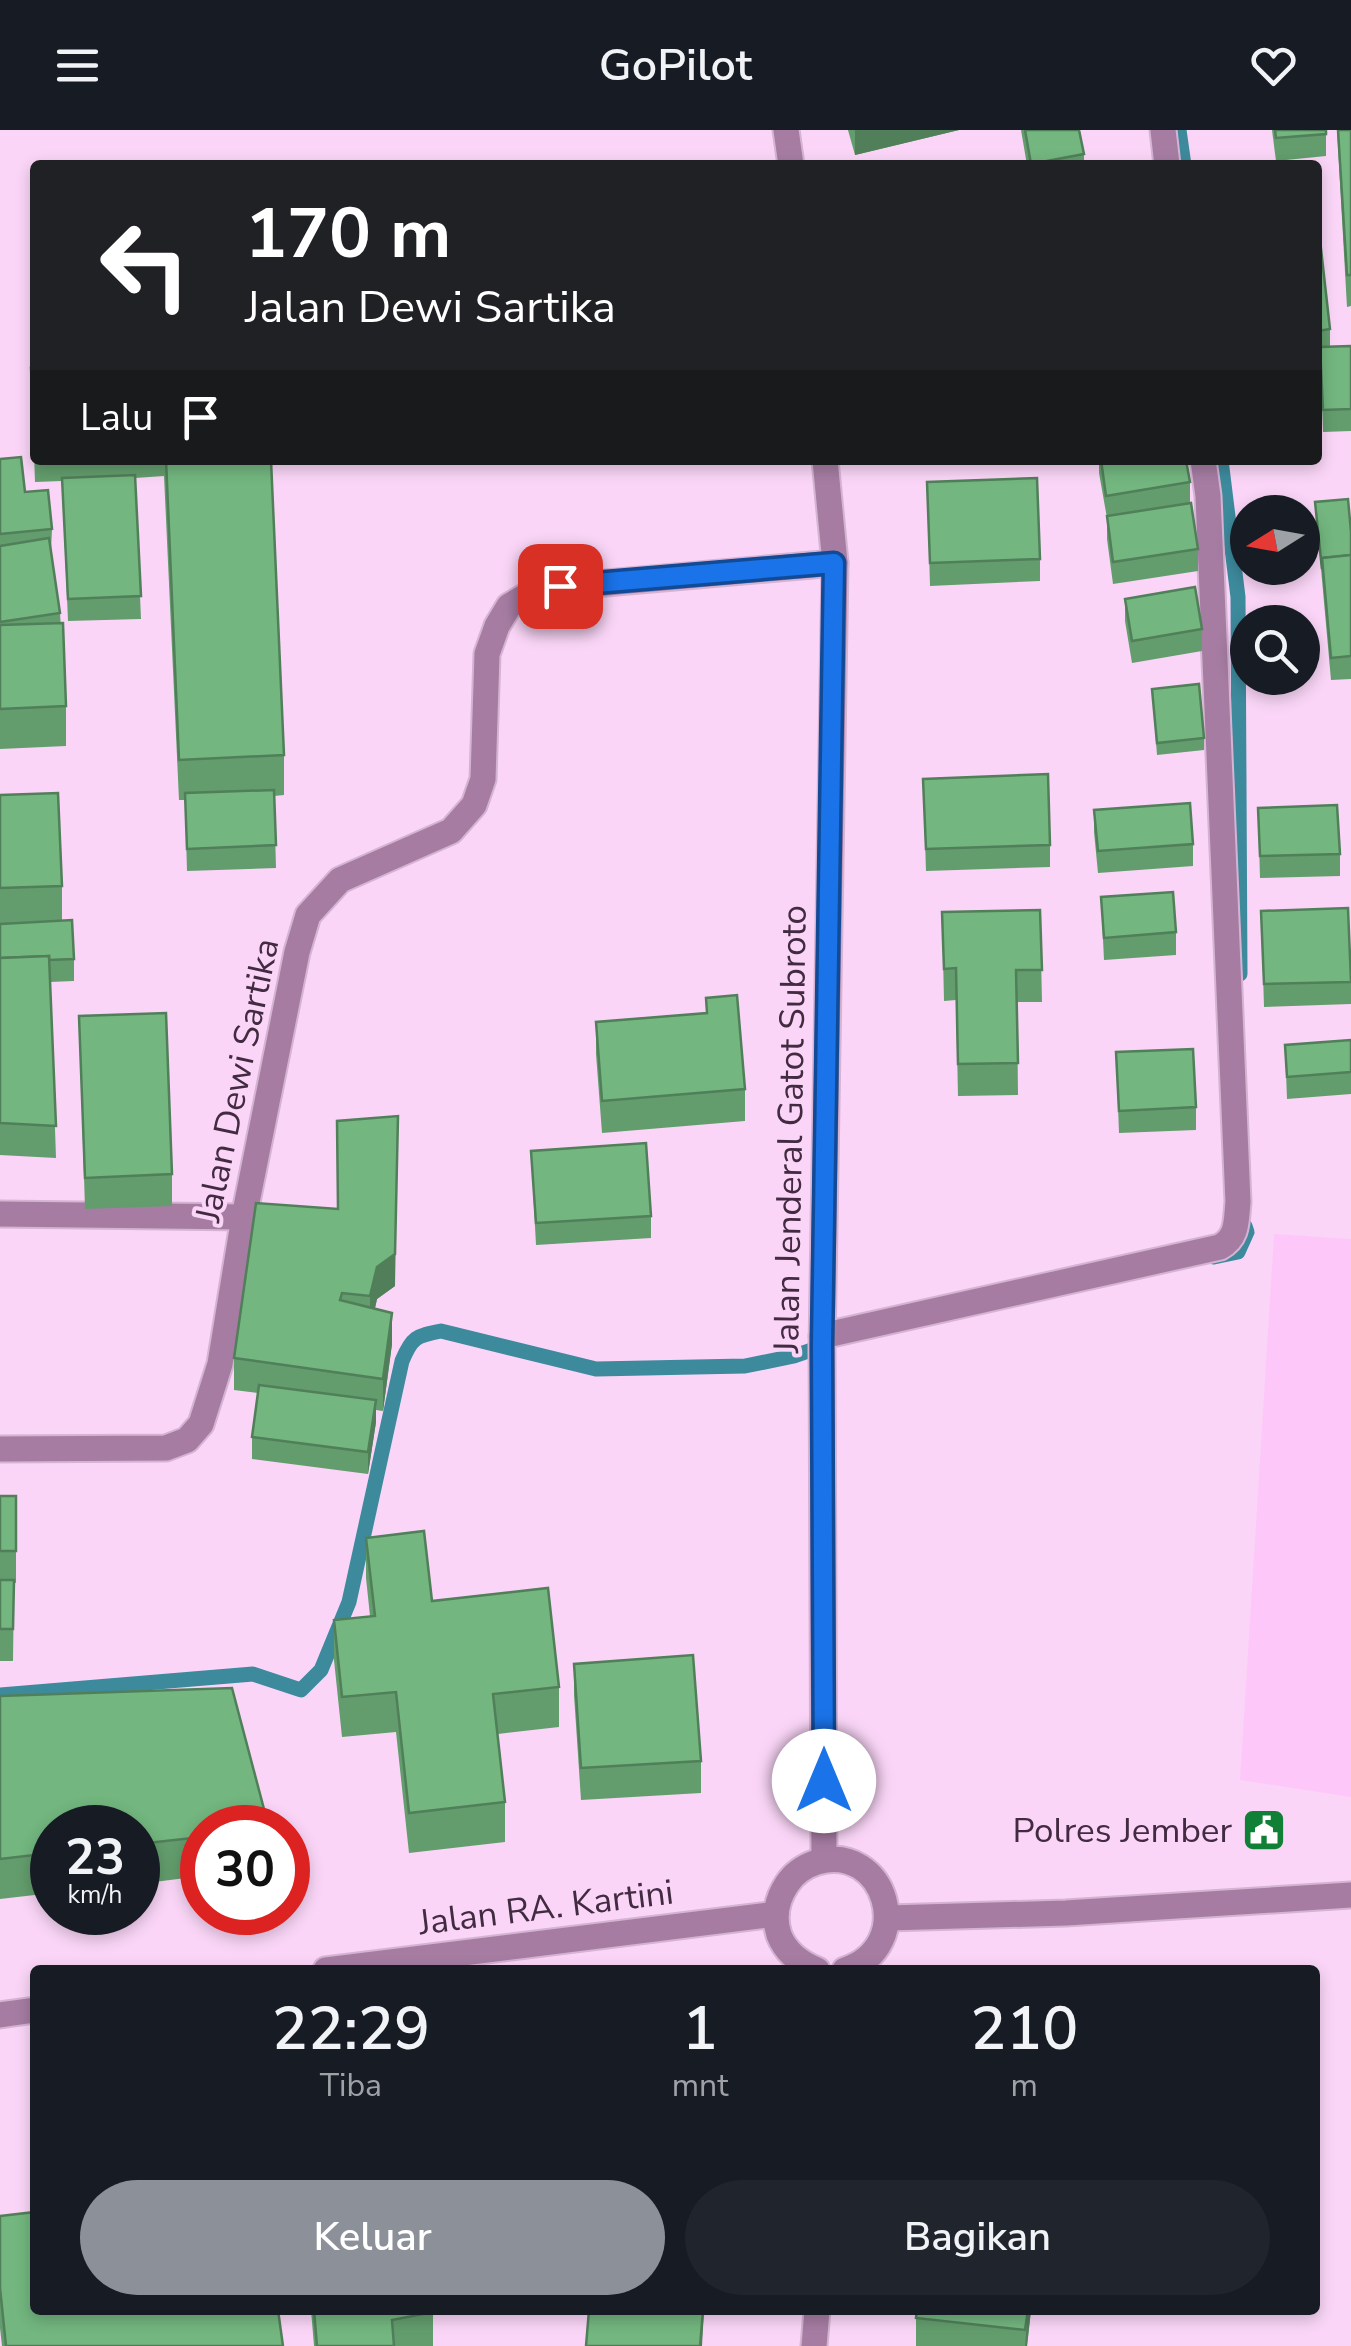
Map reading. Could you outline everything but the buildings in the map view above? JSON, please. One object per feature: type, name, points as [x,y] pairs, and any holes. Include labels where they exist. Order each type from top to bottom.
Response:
[{"type":"street","points":[[786,130],[790,160]]},
{"type":"street","points":[[1163,130],[1166,160]]},
{"type":"street","name":"Jalan Jenderal Gatot Subroto","points":[[824,1860],[822,1336],[834,563],[825,465]]},
{"type":"street","points":[[822,1336],[1230,1242],[1236,1228],[1237,1182],[1209,516],[1204,465]]},
{"type":"street","name":"Jalan Dewi Sartika","points":[[0,1450],[166,1448],[187,1440],[202,1424],[220,1364],[244,1216],[297,952],[308,915],[340,880],[451,831],[474,805],[483,779],[487,654],[509,606],[533,592],[560,586],[834,563]]},
{"type":"street","points":[[0,1214],[244,1216]]},
{"type":"street","points":[[804,1965],[788,1950],[778,1933],[776,1914],[780,1895],[790,1878],[805,1866],[824,1860],[843,1861],[861,1868],[876,1881],[885,1899],[888,1918],[884,1937],[874,1954],[859,1965]]},
{"type":"street","points":[[888,1918],[1066,1913],[1351,1895]]},
{"type":"street","name":"Jalan RA. Kartini","points":[[366,1965],[776,1914]]},
{"type":"street","points":[[0,2015],[30,2011]]},
{"type":"street","points":[[814,2346],[817,2315]]},
{"type":"shaded area","points":[[1274,1234],[1351,1239],[1351,1797],[1240,1780]]},
{"type":"waterway","points":[[1179,130],[1183,160]]},
{"type":"waterway","points":[[1222,465],[1238,597],[1240,974]]},
{"type":"waterway","points":[[1214,1257],[1238,1252],[1247,1232],[1245,1226]]},
{"type":"waterway","points":[[0,1695],[253,1674],[301,1690],[321,1670],[349,1602],[402,1361],[420,1336],[441,1331],[596,1369],[745,1366],[826,1345]]},
{"type":"place","name":"Polres Jember","points":[[1264,1830]]},
{"type":"route","points":[[560,586],[834,563],[822,1346],[824,1781]]}]
